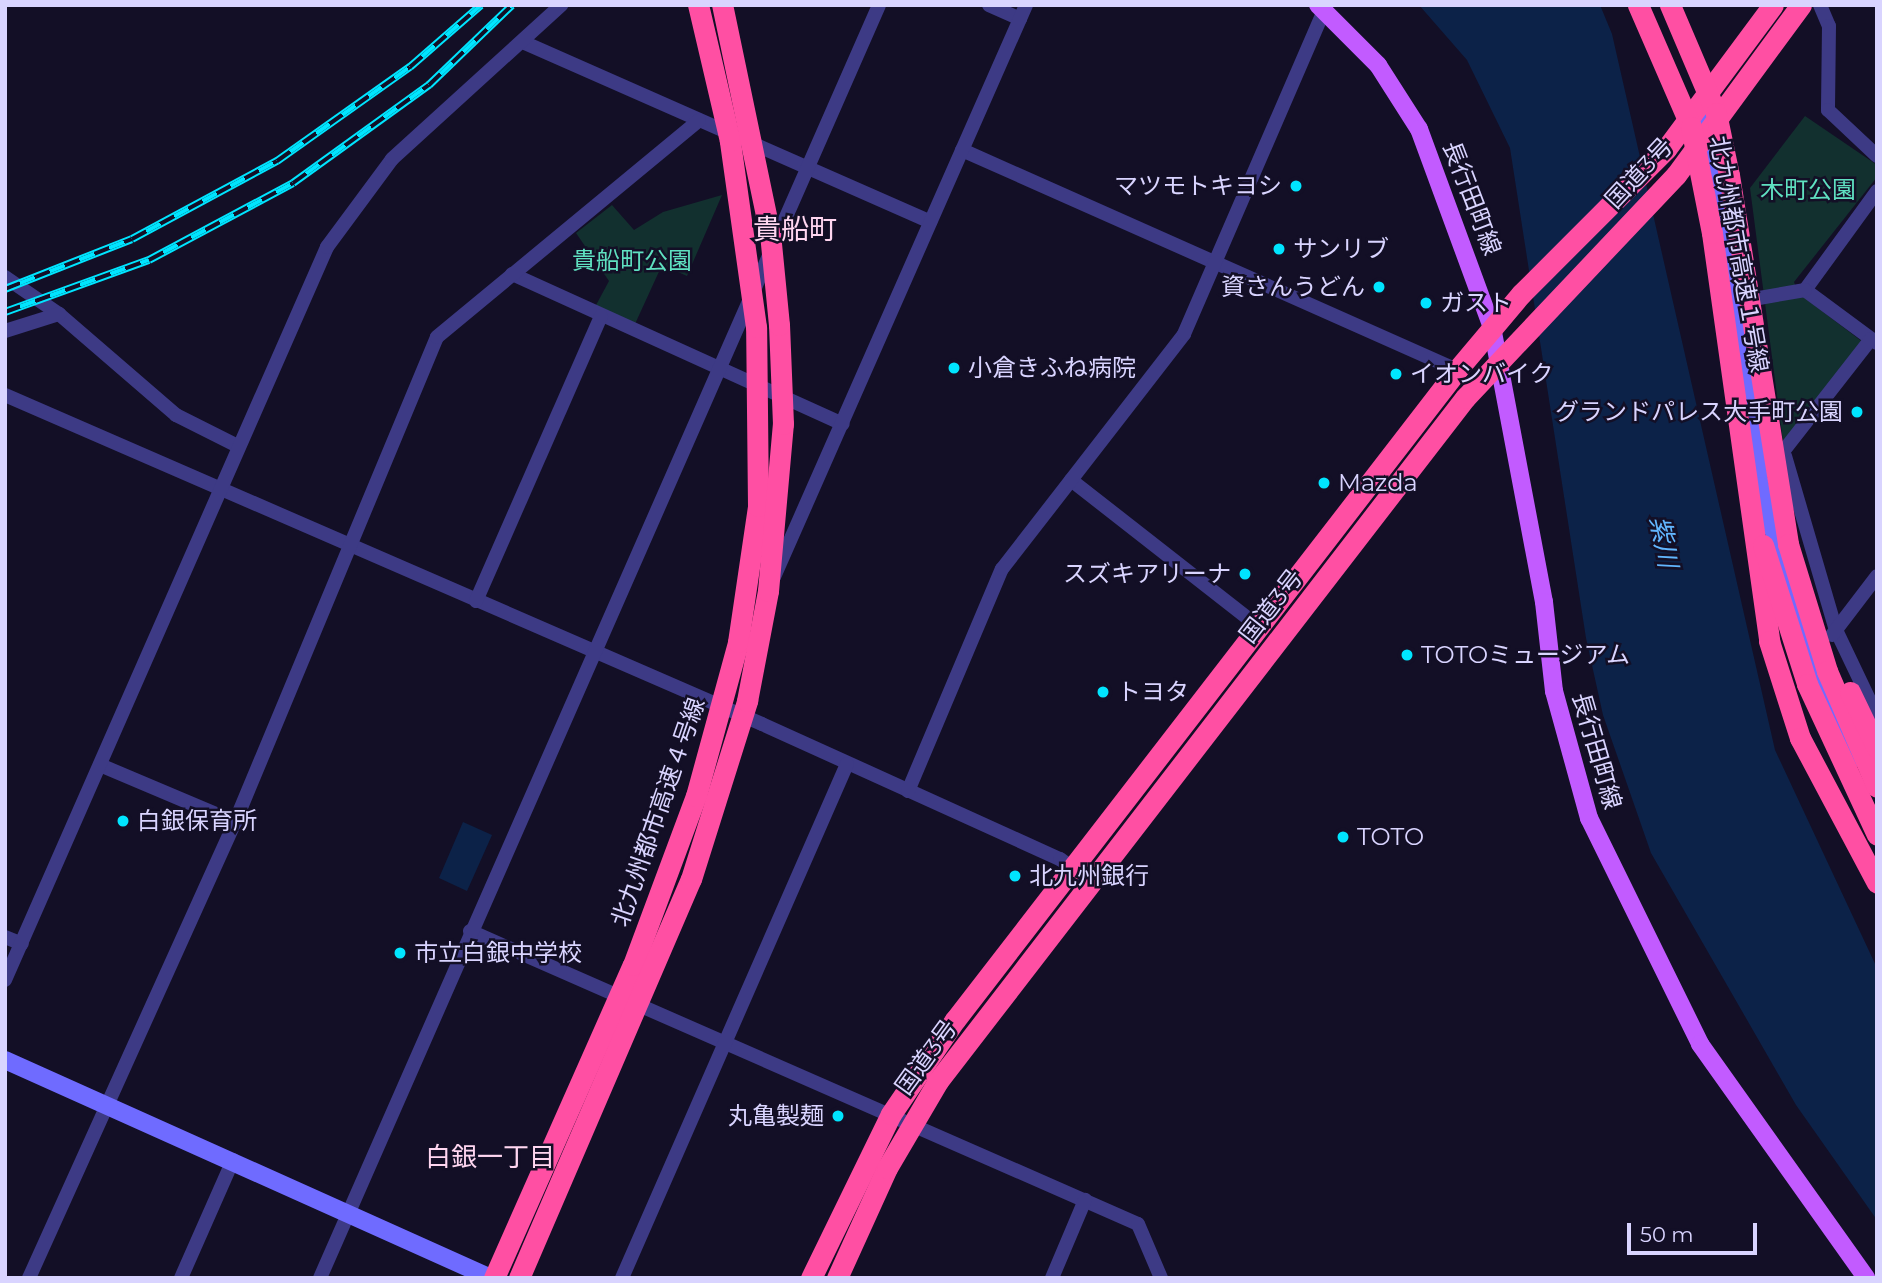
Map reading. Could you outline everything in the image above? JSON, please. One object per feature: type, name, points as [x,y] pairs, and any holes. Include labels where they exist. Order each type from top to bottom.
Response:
[{"type":"highway","name":"北九州都市高速４号線","points":[[492,1278],[642,942],[696,796],[738,642],[758,506],[756,327],[730,141],[698,5]]},
{"type":"highway","name":"北九州都市高速４号線","points":[[519,1278],[691,879],[747,701],[768,591],[783,424],[779,325],[770,234],[722,5]]},
{"type":"highway","name":"北九州都市高速１号線","points":[[1638,5],[1691,128],[1712,233],[1766,560],[1807,684],[1877,835]]},
{"type":"highway","points":[[1670,5],[1697,61],[1727,163],[1788,544],[1824,660],[1877,787]]},
{"type":"highway","name":"国道3号","points":[[811,1278],[891,1114],[1073,868],[1457,370],[1521,294],[1666,149],[1697,111],[1773,5]]},
{"type":"highway","name":"国道3号","points":[[837,1278],[911,1123],[1090,881],[1498,359],[1676,175],[1801,5]]},
{"type":"highway","points":[[1712,233],[1769,641],[1800,738],[1877,883]]},
{"type":"highway","points":[[1788,544],[1877,748]]},
{"type":"main road","name":"長行田町線","points":[[1321,8],[1378,65],[1419,129],[1492,327],[1554,691],[1589,818],[1700,1044],[1866,1278]]},
{"type":"street","points":[[5,980],[327,247],[392,159],[525,43],[561,5]]},
{"type":"street","points":[[320,1278],[470,930],[597,653],[879,5]]},
{"type":"street","points":[[716,706],[844,424],[1023,12],[989,5]]},
{"type":"street","points":[[1820,5],[1829,26],[1828,110],[1877,156]]},
{"type":"street","points":[[908,791],[1002,569],[1184,334],[1321,8]]},
{"type":"street","points":[[525,43],[930,222]]},
{"type":"street","points":[[1697,111],[1707,136],[1757,463],[1812,662],[1877,810]]},
{"type":"street","points":[[29,1278],[104,1104],[235,822],[437,337],[699,120]]},
{"type":"street","points":[[962,150],[1457,370]]},
{"type":"street","points":[[1734,302],[1805,290],[1877,191]]},
{"type":"street","points":[[512,274],[844,424]]},
{"type":"street","points":[[5,277],[59,314],[176,415],[238,446]]},
{"type":"street","points":[[1757,463],[1785,456],[1874,341],[1805,290]]},
{"type":"street","points":[[5,331],[59,314]]},
{"type":"street","points":[[476,601],[601,316]]},
{"type":"street","points":[[5,395],[908,791],[1073,868],[1090,881]]},
{"type":"street","points":[[1785,456],[1836,630],[1877,716]]},
{"type":"street","points":[[1071,480],[1259,627]]},
{"type":"street","points":[[1812,662],[1877,576]]},
{"type":"street","points":[[622,1278],[847,764]]},
{"type":"street","points":[[100,765],[235,822]]},
{"type":"street","points":[[470,930],[1138,1224],[1161,1278]]},
{"type":"street","points":[[5,937],[22,944]]},
{"type":"street","points":[[5,1060],[492,1278]]},
{"type":"street","points":[[181,1278],[233,1160]]},
{"type":"street","points":[[1052,1278],[1086,1200]]},
{"type":"green space","name":"木町公園","points":[[1805,116],[1877,165],[1877,177],[1794,282],[1798,293],[1864,343],[1784,449],[1750,188]]},
{"type":"green space","name":"貴船町公園","points":[[722,195],[687,276],[662,265],[635,324],[595,307],[609,281],[576,233],[612,205],[634,230],[663,212]]},
{"type":"water","name":"紫川","points":[[1419,5],[1600,5],[1612,34],[1775,750],[1877,968],[1877,1220],[1796,1105],[1651,853],[1603,715],[1586,638],[1510,148],[1467,60]]},
{"type":"water","points":[[463,822],[492,835],[467,891],[439,878]]},
{"type":"railway","points":[[5,289],[132,239],[277,161],[410,67],[481,5]]},
{"type":"railway","points":[[5,312],[149,260],[293,183],[429,85],[512,5]]},
{"type":"place","name":"マツモトキヨシ","points":[[1296,186]]},
{"type":"place","name":"サンリブ","points":[[1279,249]]},
{"type":"place","name":"資さんうどん","points":[[1379,287]]},
{"type":"place","name":"ガスト","points":[[1426,303]]},
{"type":"place","name":"小倉きふね病院","points":[[954,368]]},
{"type":"place","name":"イオンバイク","points":[[1396,374]]},
{"type":"place","name":"グランドパレス大手町公園","points":[[1857,412]]},
{"type":"place","name":"Mazda","points":[[1324,483]]},
{"type":"place","name":"スズキアリーナ","points":[[1245,574]]},
{"type":"place","name":"TOTOミュージアム","points":[[1407,655]]},
{"type":"place","name":"トヨタ","points":[[1103,692]]},
{"type":"place","name":"白銀保育所","points":[[123,821]]},
{"type":"place","name":"TOTO","points":[[1343,837]]},
{"type":"place","name":"北九州銀行","points":[[1015,876]]},
{"type":"place","name":"市立白銀中学校","points":[[400,953]]},
{"type":"place","name":"丸亀製麺","points":[[838,1116]]},
{"type":"district","name":"貴船町","points":[[795,229]]},
{"type":"district","name":"白銀一丁目","points":[[490,1158]]}]
